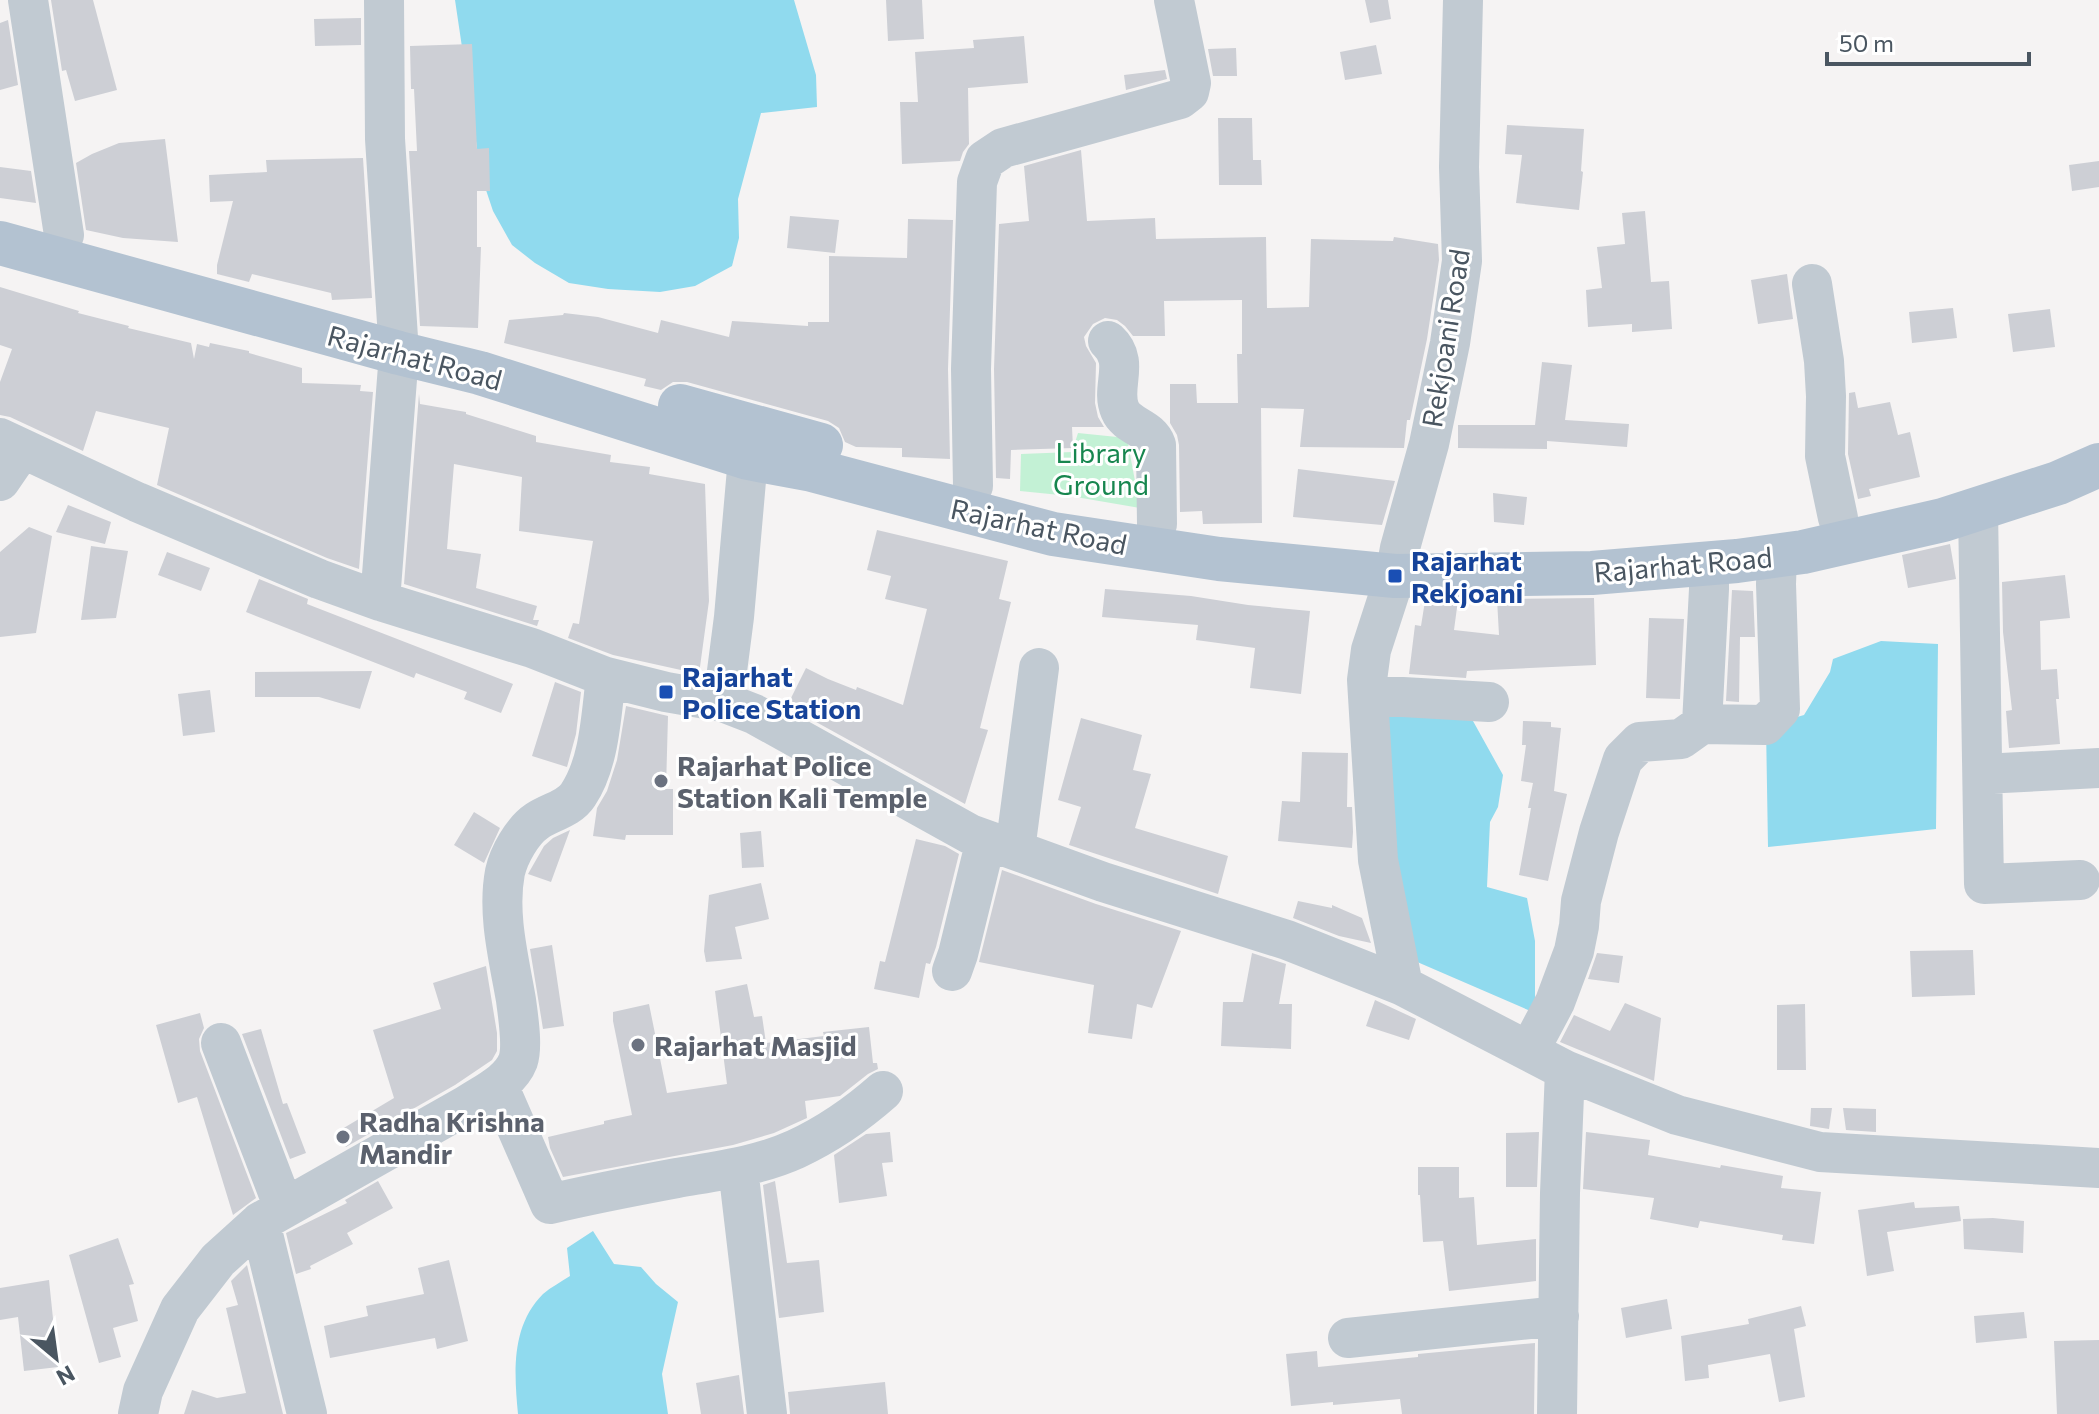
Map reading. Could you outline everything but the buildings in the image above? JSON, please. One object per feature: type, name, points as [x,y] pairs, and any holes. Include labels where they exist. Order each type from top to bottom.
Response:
[{"type":"main road","name":"Rajarhat Road","points":[[0,221],[64,235],[398,339],[480,373],[748,458],[812,470],[1053,534],[1219,559],[1398,562],[1592,573],[1709,564],[1803,552],[1943,520],[2058,483],[2099,465]]},
{"type":"main road","name":"Rajarhat Road","points":[[0,243],[778,433],[1044,505],[1398,562],[1500,551],[1663,545],[1838,518],[1906,503],[1970,484],[2099,440]]},
{"type":"street","points":[[28,0],[64,235]]},
{"type":"street","points":[[380,601],[398,339],[385,139],[384,0]]},
{"type":"street","points":[[973,486],[971,369],[976,198],[977,182],[985,160],[1003,148],[1180,99],[1189,92],[1191,83],[1174,0]]},
{"type":"street","name":"Rekjoani Road","points":[[1403,986],[1378,860],[1367,680],[1371,650],[1429,444],[1450,343],[1462,261],[1459,167],[1463,0]]},
{"type":"street","points":[[1812,284],[1824,361],[1825,456],[1838,518]]},
{"type":"street","points":[[1108,341],[1118,354],[1118,404],[1121,411],[1124,417],[1149,433],[1156,445],[1157,524]]},
{"type":"street","points":[[7,456],[137,502],[319,579],[380,601],[532,648],[606,677],[723,702],[754,714],[970,834],[1103,882],[1287,940],[1403,986],[1565,1070],[1677,1115],[1820,1152],[2099,1168]]},
{"type":"street","points":[[723,702],[748,458]]},
{"type":"street","points":[[1978,509],[1984,884],[2080,880]]},
{"type":"street","points":[[1529,1051],[1555,1002],[1574,951],[1581,901],[1595,846],[1623,759],[1640,742],[1681,739],[1702,724],[1765,725],[1780,709],[1777,556]]},
{"type":"street","points":[[1702,724],[1709,564]]},
{"type":"street","points":[[952,971],[1001,845],[1039,668]]},
{"type":"street","points":[[138,1414],[143,1391],[180,1309],[218,1260],[272,1215],[498,1085],[518,1061],[520,1027],[503,919],[505,870],[524,833],[536,821],[577,798],[596,748],[606,677]]},
{"type":"street","points":[[1368,695],[1489,702]]},
{"type":"street","points":[[1983,774],[2099,768]]},
{"type":"street","points":[[221,1043],[272,1215],[307,1414]]},
{"type":"street","points":[[1557,1414],[1565,1070]]},
{"type":"street","points":[[498,1085],[550,1204],[603,1191],[738,1168],[794,1150],[864,1109],[883,1091]]},
{"type":"street","points":[[738,1168],[767,1414]]},
{"type":"street","points":[[1348,1338],[1559,1316]]},
{"type":"green space","name":"Library Ground","points":[[1078,433],[1127,438],[1140,508],[1020,491],[1021,454],[1072,452]]},
{"type":"water","points":[[455,0],[794,0],[816,75],[817,107],[761,113],[738,199],[739,238],[732,266],[695,286],[660,292],[608,289],[569,283],[512,245],[493,211],[481,175]]},
{"type":"water","points":[[1881,641],[1938,644],[1936,829],[1768,847],[1766,726],[1804,715],[1830,672],[1833,659]]},
{"type":"water","points":[[1379,705],[1468,712],[1503,775],[1498,807],[1490,822],[1487,887],[1527,898],[1535,941],[1535,1013],[1408,958]]},
{"type":"water","points":[[593,1231],[614,1264],[641,1267],[678,1302],[662,1374],[668,1414],[518,1414],[517,1350],[525,1320],[543,1294],[570,1276],[567,1248]]},
{"type":"place","name":"Rajarhat Rekjoani","points":[[1395,576]]},
{"type":"place","name":"Rajarhat Police Station","points":[[666,692]]},
{"type":"place","name":"Rajarhat Police Station Kali Temple","points":[[661,781]]},
{"type":"place","name":"Rajarhat Masjid","points":[[638,1045]]},
{"type":"place","name":"Radha Krishna Mandir","points":[[343,1137]]}]
